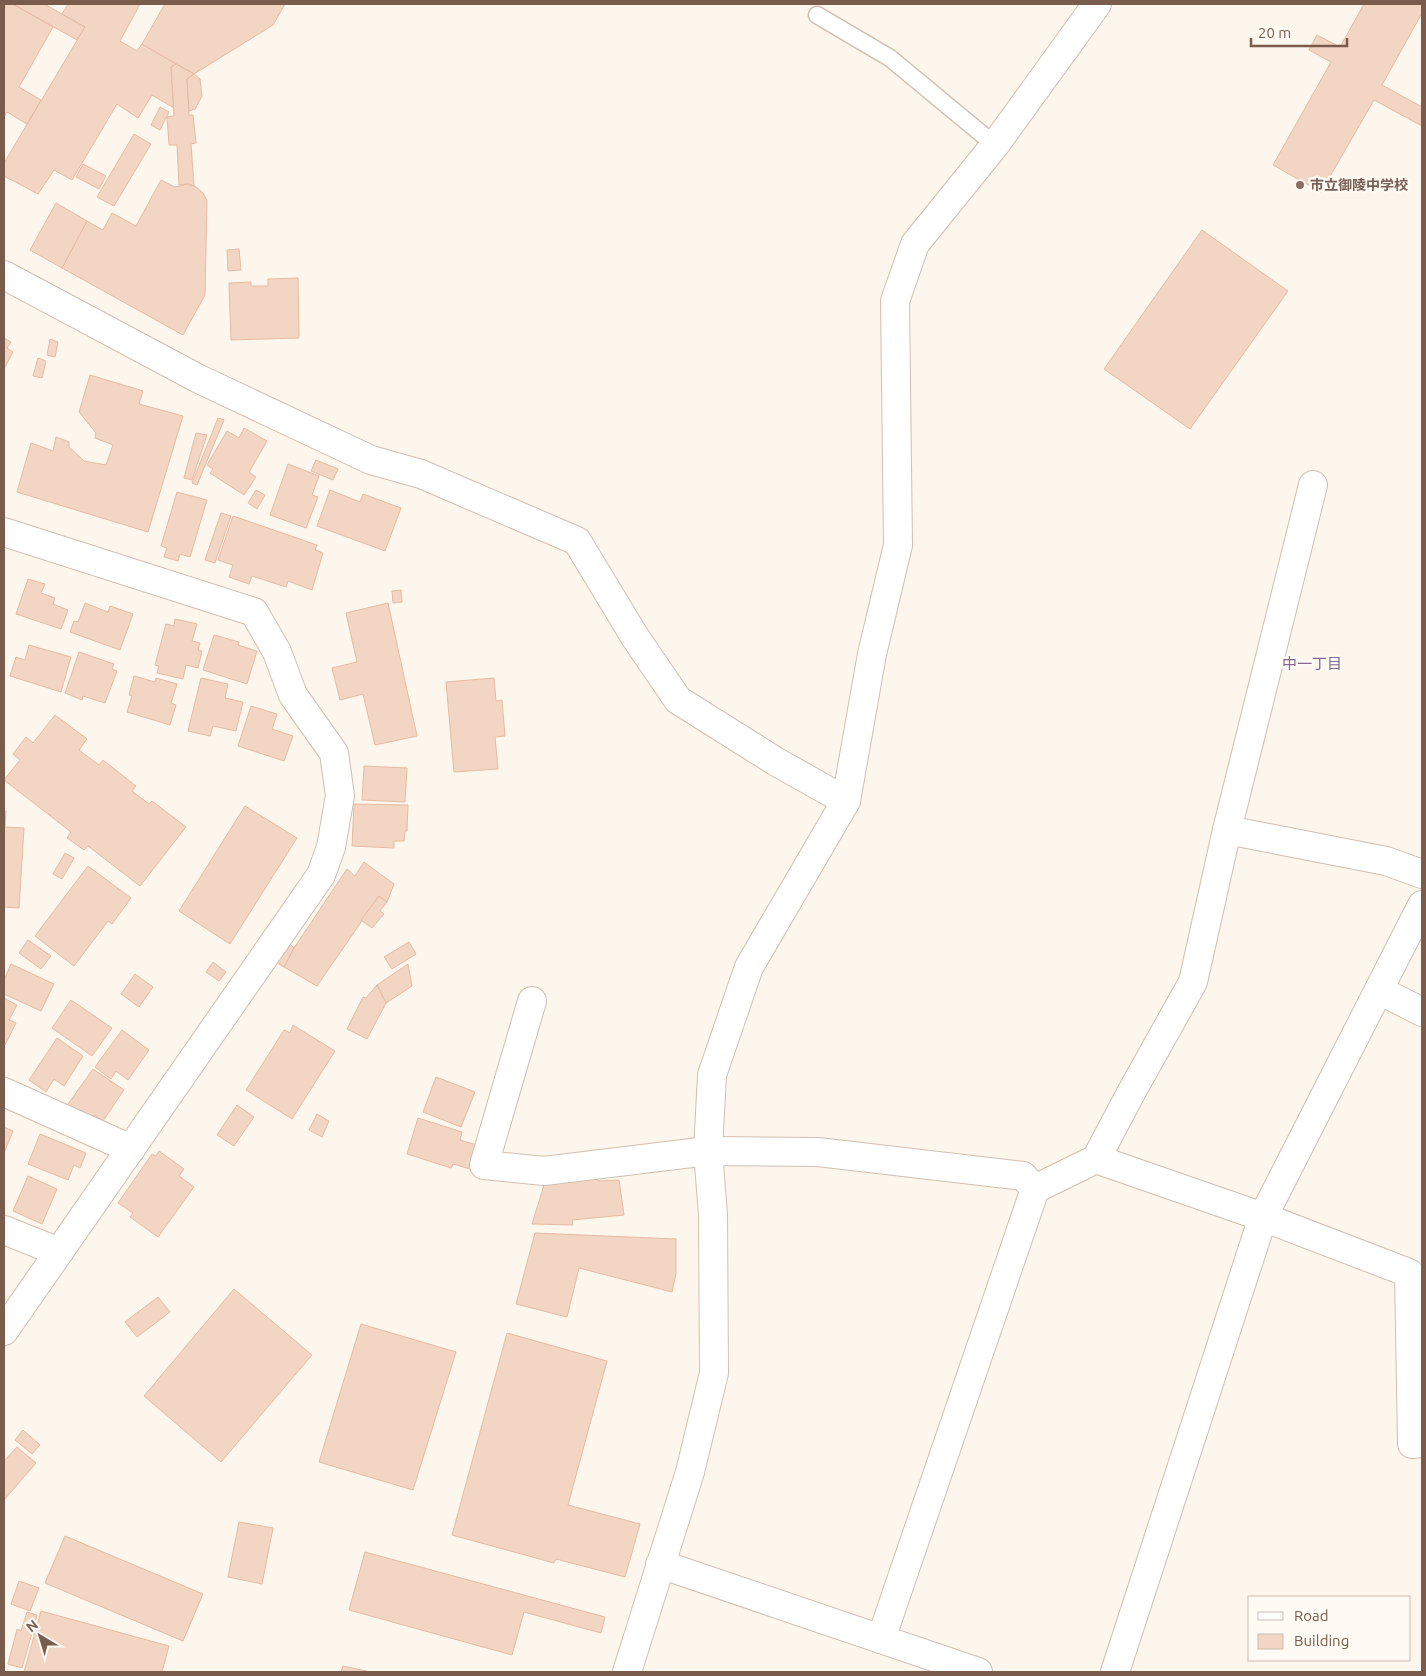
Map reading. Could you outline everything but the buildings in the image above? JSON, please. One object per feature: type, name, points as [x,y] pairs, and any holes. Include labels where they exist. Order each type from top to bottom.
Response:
[{"type":"street","points":[[627,1672],[690,1472],[714,1373],[713,1215],[708,1151],[712,1075],[749,967],[846,801],[872,654],[898,545],[895,301],[915,244],[996,144],[1097,4]]},
{"type":"street","points":[[4,275],[199,379],[371,460],[421,474],[577,541],[635,637],[678,700],[775,761],[846,801]]},
{"type":"street","points":[[881,1639],[1035,1189],[1096,1159],[1193,982],[1227,830],[1313,485]]},
{"type":"street","points":[[4,532],[254,612],[277,652],[293,695],[334,753],[340,796],[331,847],[321,875],[4,1331]]},
{"type":"street","points":[[1227,830],[1386,861],[1422,874]]},
{"type":"street","points":[[1115,1672],[1263,1217],[1422,904]]},
{"type":"street","points":[[1379,990],[1422,1012]]},
{"type":"street","points":[[532,1001],[484,1164],[544,1171],[708,1151],[818,1152],[1023,1176],[1035,1189]]},
{"type":"street","points":[[4,1092],[131,1148]]},
{"type":"street","points":[[1096,1159],[1263,1217],[1409,1273],[1412,1444],[1422,1443]]},
{"type":"street","points":[[4,1230],[59,1252]]},
{"type":"street","points":[[660,1564],[978,1672]]},
{"type":"lane","points":[[817,15],[890,58],[996,144]]},
{"type":"place","name":"市立御陵中学校","points":[[1300,185]]},
{"type":"district","name":"中一丁目","points":[[1312,663]]}]
